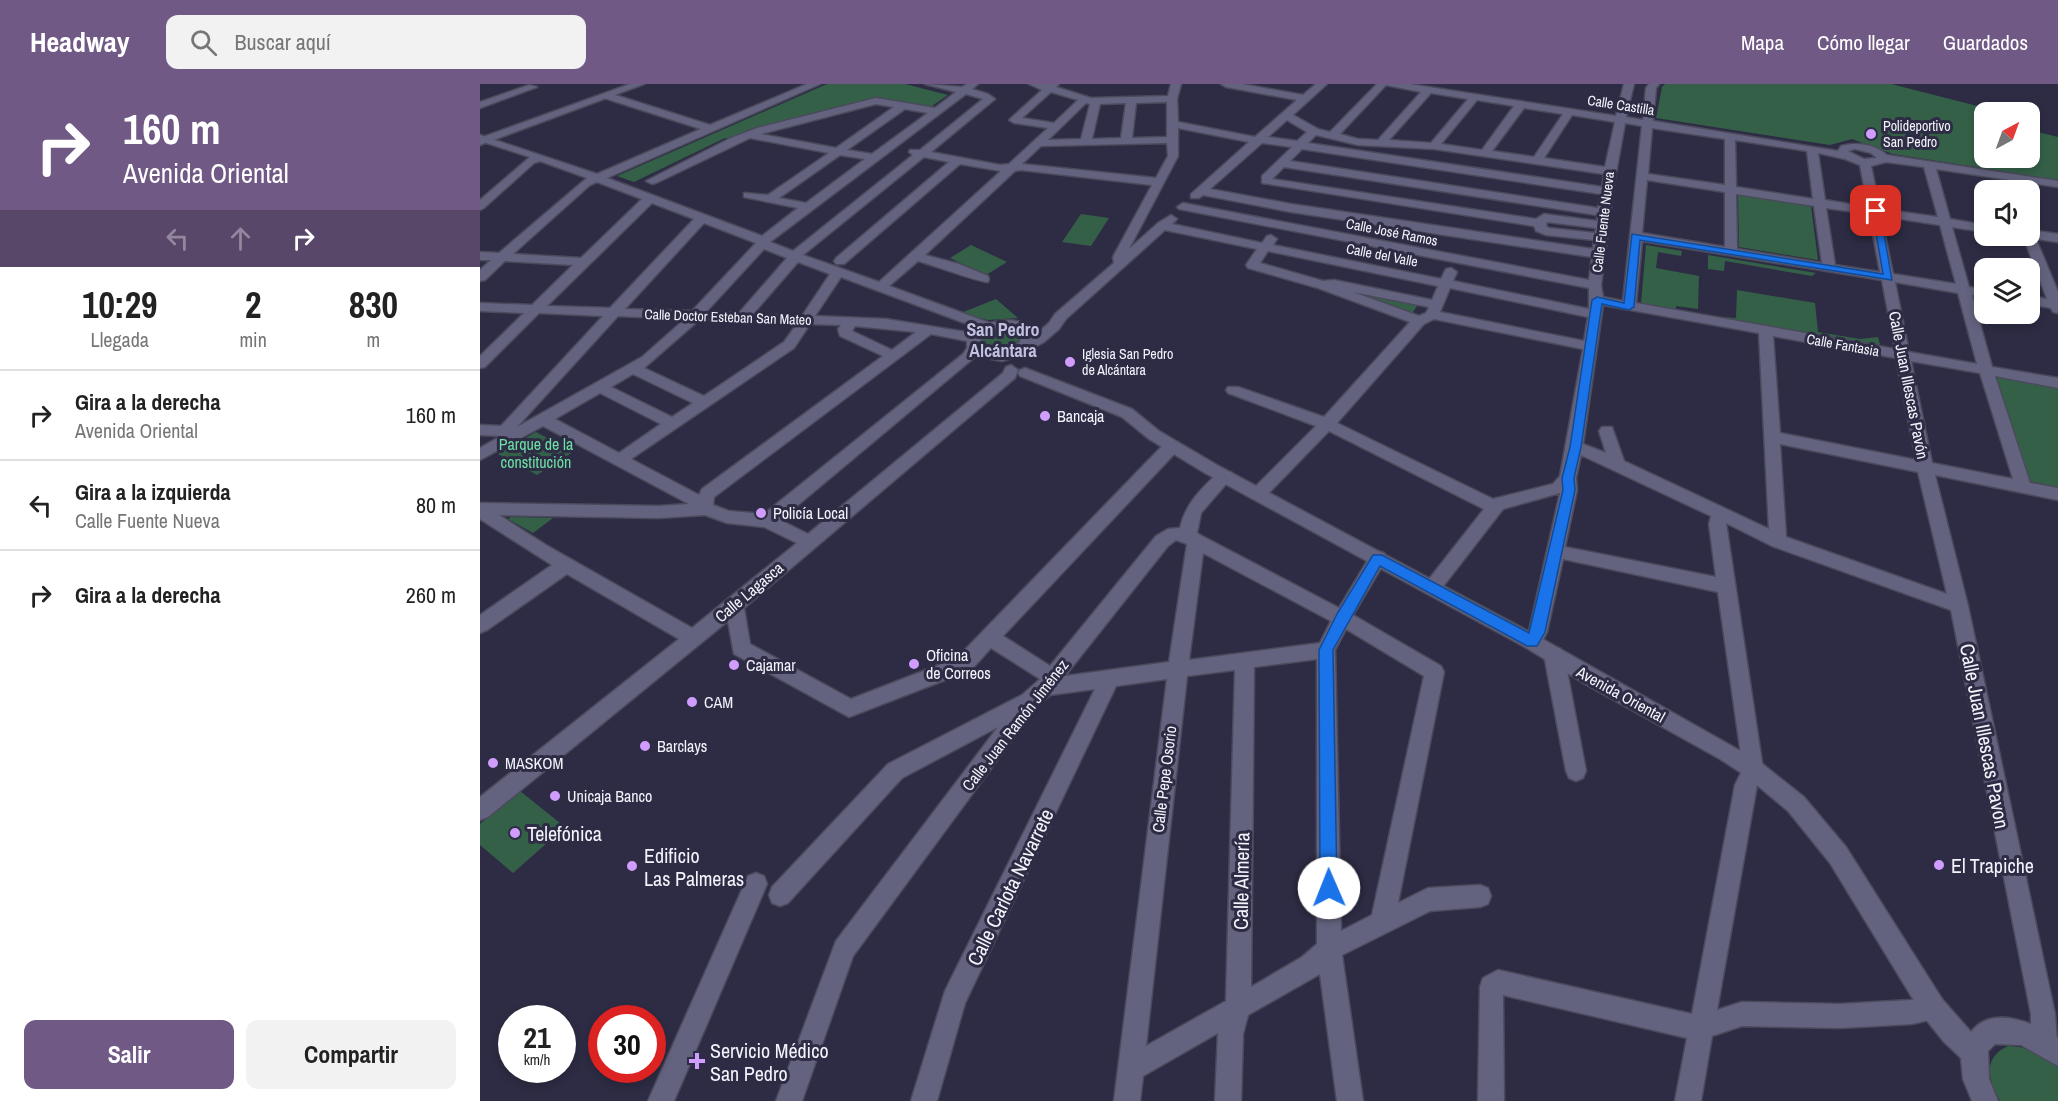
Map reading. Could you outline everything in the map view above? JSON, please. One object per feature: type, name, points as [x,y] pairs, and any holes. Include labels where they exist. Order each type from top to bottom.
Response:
[{"type":"street","points":[[482,139],[628,84]]},
{"type":"street","points":[[482,139],[639,84]]},
{"type":"street","points":[[480,277],[586,183],[815,84]]},
{"type":"street","points":[[742,318],[795,255],[990,99],[980,93],[962,92],[930,84]]},
{"type":"street","points":[[480,455],[509,434],[542,419],[633,368],[660,350],[695,316],[762,243],[973,84]]},
{"type":"street","points":[[1034,84],[1052,86],[1090,100],[1172,99]]},
{"type":"street","points":[[1120,264],[1119,257],[1173,156],[1172,99],[1176,84]]},
{"type":"street","points":[[1226,84],[1306,99]]},
{"type":"street","points":[[767,521],[968,357],[977,347],[979,332],[989,327],[1005,324],[1038,325],[1060,317],[1322,84]]},
{"type":"street","points":[[1331,136],[1382,84]]},
{"type":"street","name":"Calle Castilla","points":[[1390,84],[1478,94],[1569,112],[1647,122],[1812,149],[1846,152]]},
{"type":"street","name":"Calle Castilla","points":[[1401,84],[1478,94],[1619,118]]},
{"type":"street","points":[[1629,84],[1653,86]]},
{"type":"street","name":"Calle Fuente Nueva","points":[[1532,642],[1538,632],[1569,490],[1568,478],[1575,447],[1596,307],[1595,285],[1605,191],[1619,118],[1629,84]]},
{"type":"street","points":[[1052,86],[1014,120],[1054,126]]},
{"type":"street","name":"Calle Fuente Nueva","points":[[1629,307],[1641,176],[1653,86]]},
{"type":"street","points":[[480,105],[532,87]]},
{"type":"street","points":[[1380,144],[1428,90]]},
{"type":"street","points":[[1434,146],[1478,94]]},
{"type":"street","points":[[608,96],[711,129]]},
{"type":"street","points":[[1126,141],[1132,99]]},
{"type":"street","points":[[881,287],[1054,126],[1090,100]]},
{"type":"street","points":[[1086,142],[1090,100]]},
{"type":"street","points":[[652,181],[749,134],[876,101],[936,111]]},
{"type":"street","points":[[1485,153],[1521,104]]},
{"type":"street","points":[[770,199],[902,106]]},
{"type":"street","points":[[1537,160],[1569,112]]},
{"type":"street","points":[[1287,116],[1314,131],[1331,136],[1380,144],[1434,146],[1609,171]]},
{"type":"street","points":[[1647,122],[1846,152],[1865,163],[1878,162],[1884,158]]},
{"type":"street","points":[[1173,124],[1259,140],[1605,191]]},
{"type":"street","points":[[1314,131],[1266,178],[1266,181],[1539,223],[1544,218],[1600,231]]},
{"type":"street","points":[[749,134],[875,158]]},
{"type":"street","points":[[1730,136],[1731,252]]},
{"type":"street","points":[[482,139],[540,157],[651,198],[795,255],[839,266],[881,287],[980,326],[989,327]]},
{"type":"street","points":[[1037,143],[1174,140]]},
{"type":"street","points":[[1846,152],[1855,146],[1869,148],[1884,158],[2058,184]]},
{"type":"street","points":[[888,147],[957,161],[1010,168],[1022,167],[1160,182]]},
{"type":"street","points":[[1812,149],[1829,268]]},
{"type":"street","points":[[480,206],[530,161],[540,157]]},
{"type":"street","points":[[619,460],[789,345],[839,266],[957,161]]},
{"type":"street","points":[[1281,163],[1604,212]]},
{"type":"street","name":"Calle Juan Illescas Pavón","points":[[1865,163],[1925,467],[1959,606]]},
{"type":"street","points":[[1929,165],[1986,370],[2023,486]]},
{"type":"street","points":[[1641,176],[1974,226]]},
{"type":"street","points":[[2003,176],[2005,180]]},
{"type":"street","points":[[1305,187],[1252,265],[1429,314],[1590,346]]},
{"type":"street","points":[[832,189],[869,196]]},
{"type":"street","points":[[1201,191],[1292,208],[1598,254]]},
{"type":"street","points":[[748,195],[809,207]]},
{"type":"street","points":[[480,364],[651,198]]},
{"type":"street","name":"Calle José Ramos","points":[[1183,207],[1595,285]]},
{"type":"street","points":[[509,434],[612,313],[697,222],[704,218]]},
{"type":"street","name":"Calle del Valle","points":[[1162,226],[1447,283],[1596,307],[1629,307]]},
{"type":"street","points":[[1258,494],[1327,424],[1429,314],[1447,283],[1466,235]]},
{"type":"street","points":[[1635,236],[1974,291]]},
{"type":"street","points":[[2040,236],[2058,238]]},
{"type":"street","points":[[1128,240],[1143,244]]},
{"type":"street","points":[[2033,246],[2057,306]]},
{"type":"street","points":[[480,256],[583,262]]},
{"type":"street","points":[[916,256],[955,267],[983,279]]},
{"type":"street","points":[[1323,285],[1334,284],[1429,314]]},
{"type":"street","points":[[2040,302],[2057,306]]},
{"type":"street","name":"Calle Doctor Esteban San Mateo","points":[[480,307],[886,323],[966,334],[977,347]]},
{"type":"street","name":"Calle Fantasia","points":[[1629,307],[2058,383]]},
{"type":"street","points":[[977,347],[999,357],[1022,349],[1058,322],[1060,317]]},
{"type":"street","points":[[852,321],[845,328],[845,333],[894,356]]},
{"type":"street","points":[[1018,371],[1022,349],[1028,337],[1027,332],[1020,326]]},
{"type":"street","points":[[706,508],[704,500],[708,494],[929,329]]},
{"type":"street","points":[[1766,332],[1778,541]]},
{"type":"street","name":"Avenida Oriental","points":[[977,347],[988,361],[1128,412],[1143,427],[1172,446],[1532,642],[1592,678],[1728,752],[1753,769],[1796,804],[1838,855],[1933,1008],[1953,1033],[1974,1052]]},
{"type":"street","points":[[633,368],[704,402]]},
{"type":"street","name":"Calle Lagasca","points":[[480,810],[735,605],[1010,375],[1018,371]]},
{"type":"street","points":[[599,387],[673,424]]},
{"type":"street","points":[[1233,390],[1327,424],[1494,507]]},
{"type":"street","points":[[542,419],[692,498],[706,508],[727,516],[767,521],[809,542]]},
{"type":"street","points":[[480,430],[509,434]]},
{"type":"street","points":[[1607,432],[1617,464]]},
{"type":"street","points":[[1772,437],[2058,494]]},
{"type":"street","points":[[735,605],[740,647],[849,708],[964,664],[1172,446]]},
{"type":"street","points":[[1575,447],[1617,464],[1778,541],[1959,606]]},
{"type":"street","name":"Calle Pepe Osorio","points":[[1127,1101],[1192,539],[1187,528],[1200,502],[1225,476]]},
{"type":"street","points":[[1432,588],[1494,507],[1558,488],[1568,478]]},
{"type":"street","points":[[480,510],[659,512],[706,508]]},
{"type":"street","points":[[480,510],[566,565],[693,638]]},
{"type":"street","points":[[1688,1101],[1746,785],[1753,769],[1725,586],[1717,524],[1720,514]]},
{"type":"street","name":"Calle Juan Ramón Jiménez","points":[[789,1101],[844,949],[854,935],[1042,688],[1162,541],[1174,533],[1192,539]]},
{"type":"street","points":[[1192,539],[1342,618],[1434,672],[1382,921]]},
{"type":"street","points":[[1554,551],[1725,586]]},
{"type":"street","points":[[1350,1101],[1329,949],[1326,650],[1342,618],[1378,558]]},
{"type":"street","points":[[480,625],[566,565]]},
{"type":"street","name":"Calle Juan Illescas Pavon","points":[[1959,606],[1992,776],[2051,1048]]},
{"type":"street","points":[[991,638],[1042,688]]},
{"type":"street","points":[[780,895],[895,771],[1042,688],[1326,650]]},
{"type":"street","points":[[1554,655],[1576,771]]},
{"type":"street","name":"Calle Almería","points":[[1228,1101],[1230,1034],[1238,1009],[1245,660]]},
{"type":"street","name":"Calle Carlota Navarrete","points":[[924,1101],[954,1000],[1110,678]]},
{"type":"street","points":[[661,1101],[756,884]]},
{"type":"street","points":[[1130,1069],[1238,1009],[1311,966],[1329,949],[1382,921],[1428,900],[1480,896]]},
{"type":"street","points":[[1491,1101],[1492,987],[1498,982],[1679,1025],[1703,1028],[1742,1014],[1840,1016],[1912,1012],[1933,1008]]},
{"type":"street","points":[[1985,1101],[1976,1082],[1973,1066],[1974,1052],[1980,1040],[1992,1032],[2007,1030],[2025,1034],[2051,1048]]},
{"type":"green space","points":[[827,84],[905,84],[948,95],[929,108],[879,99],[731,139],[725,138],[634,182],[617,176]]},
{"type":"green space","name":"Polideportivo San Pedro","points":[[1665,84],[1891,84],[1974,105],[1974,167],[1893,154],[1852,139],[1830,145],[1656,118],[1662,87]]},
{"type":"green space","name":"Polideportivo San Pedro","points":[[2040,132],[2058,137],[2058,180],[1982,168],[2040,168]]},
{"type":"green space","points":[[1738,195],[1811,206],[1818,260],[1739,247]]},
{"type":"green space","points":[[1081,214],[1109,218],[1091,246],[1062,242]]},
{"type":"green space","points":[[971,245],[1007,262],[986,275],[950,258]]},
{"type":"green space","points":[[1646,245],[1682,251],[1681,256],[1658,252],[1656,268],[1699,276],[1698,309],[1676,306],[1676,310],[1641,304]]},
{"type":"green space","points":[[1708,255],[1816,273],[1812,276],[1725,261],[1724,271],[1708,269]]},
{"type":"green space","points":[[1350,289],[1419,303],[1411,315],[1348,292]]},
{"type":"green space","points":[[1737,290],[1815,303],[1818,332],[1860,339],[1878,337],[1880,345],[1706,316],[1736,318]]},
{"type":"green space","points":[[996,299],[1018,318],[988,320],[961,313]]},
{"type":"green space","points":[[1008,327],[1020,330],[1023,342],[1007,351],[995,353],[985,350],[980,345],[986,334]]},
{"type":"green space","points":[[1995,377],[2058,388],[2058,487],[2028,481]]},
{"type":"green space","name":"Parque de la constitución","points":[[536,432],[573,452],[537,475],[498,454]]},
{"type":"green space","points":[[511,517],[553,518],[533,533],[508,519]]},
{"type":"green space","name":"Telefónica","points":[[520,791],[565,827],[513,873],[480,845],[480,824]]},
{"type":"green space","points":[[2008,1046],[2035,1052],[2058,1067],[2058,1101],[2000,1101],[1990,1078],[1991,1063],[2000,1051]]},
{"type":"place","name":"Polideportivo San Pedro","points":[[1871,134]]},
{"type":"place","name":"Iglesia San Pedro de Alcántara","points":[[1070,362]]},
{"type":"place","name":"Bancaja","points":[[1045,416]]},
{"type":"place","name":"Policía Local","points":[[761,513]]},
{"type":"place","name":"Oficina de Correos","points":[[914,664]]},
{"type":"place","name":"Cajamar","points":[[734,665]]},
{"type":"place","name":"CAM","points":[[692,702]]},
{"type":"place","name":"Barclays","points":[[645,746]]},
{"type":"place","name":"MASKOM","points":[[493,763]]},
{"type":"place","name":"Unicaja Banco","points":[[555,796]]},
{"type":"place","name":"Telefónica","points":[[515,833]]},
{"type":"place","name":"El Trapiche","points":[[1939,865]]},
{"type":"place","name":"Edificio Las Palmeras","points":[[632,866]]},
{"type":"place","name":"Servicio Médico San Pedro","points":[[697,1061]]},
{"type":"district","name":"San Pedro Alcántara","points":[[1003,339]]},
{"type":"route","points":[[1329,888],[1326,650],[1342,618],[1378,558],[1532,642],[1538,632],[1569,490],[1568,478],[1575,447],[1597,300],[1629,307],[1635,236],[1889,278],[1876,211]]}]
